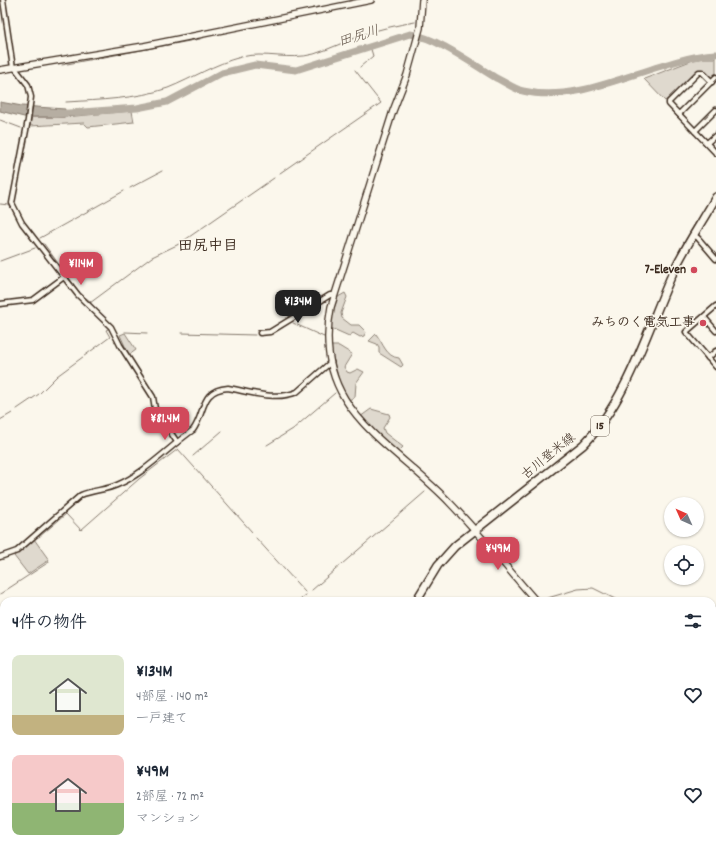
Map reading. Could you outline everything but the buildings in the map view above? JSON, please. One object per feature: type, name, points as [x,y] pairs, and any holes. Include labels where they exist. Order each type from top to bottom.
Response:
[{"type":"main road","name":"古川登米線","points":[[419,597],[446,555],[474,530],[583,445],[598,428],[637,357],[670,279],[716,197]]},
{"type":"street","points":[[3,0],[14,68],[30,90],[28,120],[12,203],[22,223],[78,295],[111,326],[120,345],[153,397],[155,409],[177,442]]},
{"type":"street","points":[[0,70],[144,46],[371,0]]},
{"type":"street","points":[[422,0],[420,28],[407,75],[392,112],[334,295],[327,339],[331,362],[338,388],[358,420],[450,503],[533,597]]},
{"type":"street","points":[[712,82],[702,72],[700,72],[669,102],[669,104],[716,153]]},
{"type":"street","points":[[679,114],[716,77]]},
{"type":"street","points":[[695,131],[716,110]]},
{"type":"street","points":[[707,144],[716,135]]},
{"type":"street","points":[[694,235],[716,259]]},
{"type":"street","points":[[0,304],[33,300],[64,277]]},
{"type":"street","points":[[260,333],[270,332],[330,295],[334,295]]},
{"type":"street","points":[[716,306],[686,332],[716,367]]},
{"type":"street","points":[[704,317],[716,331]]},
{"type":"street","points":[[708,358],[716,351]]},
{"type":"street","points":[[0,556],[17,551],[81,495],[93,490],[116,486],[137,474],[195,427],[204,403],[209,395],[228,388],[280,396],[292,394],[297,392],[331,362]]},
{"type":"shaded area","points":[[716,58],[716,75],[712,79],[701,69],[665,101],[644,79],[693,60]]},
{"type":"shaded area","points":[[0,102],[22,106],[65,109],[64,117],[24,117],[0,111]]},
{"type":"shaded area","points":[[132,111],[134,122],[88,127],[84,123],[30,126],[31,117],[64,117]]},
{"type":"shaded area","points":[[345,293],[347,297],[341,313],[342,318],[351,325],[359,325],[366,332],[364,336],[360,337],[353,333],[349,336],[331,328],[333,311],[338,297]]},
{"type":"shaded area","points":[[125,333],[136,350],[129,355],[120,335]]},
{"type":"shaded area","points":[[376,334],[385,349],[391,355],[399,358],[403,365],[401,367],[379,353],[379,347],[377,344],[369,341]]},
{"type":"shaded area","points":[[330,346],[339,346],[352,354],[344,367],[347,372],[350,373],[358,369],[364,372],[356,383],[355,397],[349,400],[340,384]]},
{"type":"shaded area","points":[[371,409],[389,414],[390,417],[383,428],[385,433],[403,447],[398,452],[394,450],[360,417]]},
{"type":"shaded area","points":[[34,539],[49,560],[28,574],[14,556]]},
{"type":"waterway","points":[[66,102],[92,101],[143,95],[168,88],[213,67],[241,57],[250,55],[305,56],[320,52],[368,33],[388,27],[415,22]]},
{"type":"waterway","name":"田尻川","points":[[55,114],[137,108],[167,102],[222,73],[255,65],[296,70],[410,34],[432,40],[516,89],[547,94],[571,92],[595,87],[692,57],[716,54]]},
{"type":"waterway","points":[[62,65],[200,39]]},
{"type":"waterway","points":[[360,67],[373,56],[370,46]]},
{"type":"waterway","points":[[280,173],[381,103],[355,70]]},
{"type":"waterway","points":[[0,120],[21,128]]},
{"type":"waterway","points":[[130,188],[162,171]]},
{"type":"waterway","points":[[90,303],[152,257],[179,244],[274,178]]},
{"type":"waterway","points":[[40,238],[124,191]]},
{"type":"waterway","points":[[0,204],[9,205],[32,241]]},
{"type":"waterway","points":[[44,244],[80,293],[91,302]]},
{"type":"waterway","points":[[0,261],[35,248]]},
{"type":"waterway","points":[[101,314],[111,324]]},
{"type":"waterway","points":[[293,323],[324,337]]},
{"type":"waterway","points":[[278,329],[284,325]]},
{"type":"waterway","points":[[17,409],[39,394],[57,376],[110,337],[106,330],[108,329]]},
{"type":"waterway","points":[[125,332],[147,333]]},
{"type":"waterway","points":[[181,333],[255,335]]},
{"type":"waterway","points":[[267,445],[293,429],[335,393]]},
{"type":"waterway","points":[[0,420],[12,413]]},
{"type":"waterway","points":[[193,456],[222,431]]},
{"type":"waterway","points":[[39,537],[66,514],[81,530],[139,479],[178,449],[252,532]]},
{"type":"waterway","points":[[312,590],[425,492]]},
{"type":"waterway","points":[[256,538],[305,592]]},
{"type":"waterway","points":[[0,594],[49,562]]},
{"type":"waterway","points":[[551,597],[578,589],[593,588],[611,597]]},
{"type":"place","name":"7-Eleven","points":[[694,270]]},
{"type":"place","name":"みちのく電気工事","points":[[703,323]]},
{"type":"district","name":"田尻中目","points":[[208,247]]}]
